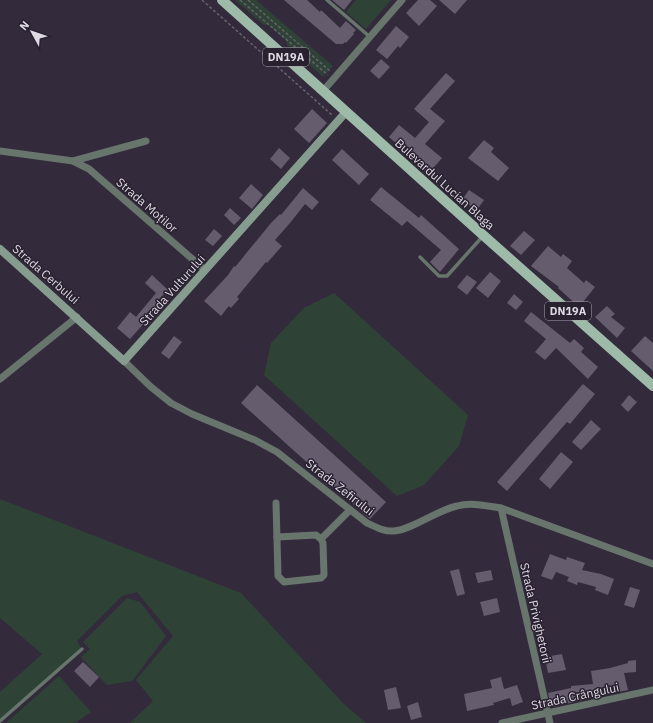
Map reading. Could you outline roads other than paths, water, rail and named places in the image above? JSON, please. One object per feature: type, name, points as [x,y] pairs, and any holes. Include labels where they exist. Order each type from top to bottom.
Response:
[{"type":"main road","name":"Bulevardul Lucian Blaga","points":[[225,1],[346,112],[653,386]]},
{"type":"street","points":[[323,91],[402,0]]},
{"type":"street","name":"Strada Vulturului","points":[[124,361],[346,112]]},
{"type":"street","name":"Strada Moților","points":[[0,151],[73,160],[146,141]]},
{"type":"street","name":"Strada Moților","points":[[73,160],[89,169],[205,270]]},
{"type":"street","name":"Strada Cerbului","points":[[0,249],[77,317]]},
{"type":"street","points":[[0,380],[77,317],[124,361]]},
{"type":"street","name":"Strada Zefirului","points":[[124,361],[151,387],[171,403],[192,414],[255,440],[277,452],[367,523],[383,530],[393,531],[403,529],[458,506],[477,505],[500,508],[653,564]]},
{"type":"street","points":[[276,503],[278,576],[284,582],[321,578],[324,575],[323,543],[321,538],[316,535],[277,537]]},
{"type":"street","name":"Strada Privighetorii","points":[[500,508],[550,723]]},
{"type":"street","points":[[321,538],[350,510]]},
{"type":"street","name":"Strada Crângului","points":[[502,723],[653,690]]},
{"type":"lane","points":[[326,0],[370,37]]},
{"type":"lane","points":[[420,257],[439,276],[447,276],[483,235]]},
{"type":"lane","points":[[0,721],[82,649]]}]
